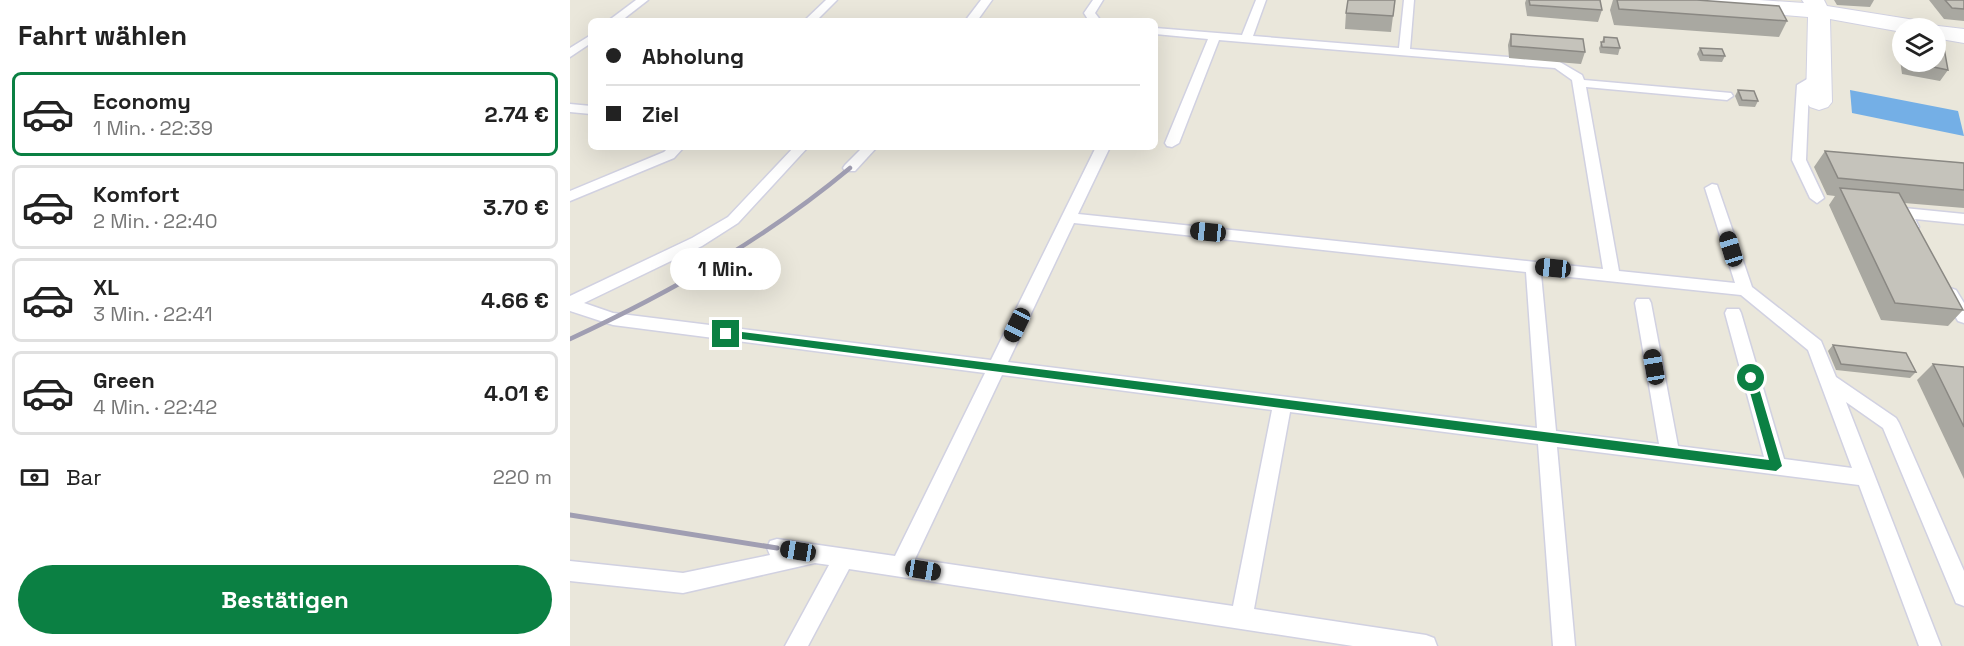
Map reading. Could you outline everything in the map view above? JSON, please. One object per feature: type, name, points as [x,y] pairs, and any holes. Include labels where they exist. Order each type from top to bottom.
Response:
[{"type":"street","points":[[1672,0],[1816,5],[1892,22]]},
{"type":"street","points":[[1816,5],[1819,102]]},
{"type":"street","points":[[1946,33],[1964,36]]},
{"type":"lane","points":[[618,18],[643,0]]},
{"type":"lane","points":[[813,18],[832,0]]},
{"type":"lane","points":[[973,18],[987,0]]},
{"type":"lane","points":[[1092,18],[1089,14],[1098,0]]},
{"type":"lane","points":[[1246,38],[1261,0]]},
{"type":"lane","points":[[1404,52],[1409,0]]},
{"type":"lane","points":[[1158,34],[1246,38],[1558,65],[1578,78],[1612,274]]},
{"type":"lane","points":[[1172,143],[1215,36]]},
{"type":"lane","points":[[570,54],[588,40]]},
{"type":"lane","points":[[1817,198],[1799,160],[1803,85],[1819,76]]},
{"type":"lane","points":[[1579,83],[1727,96]]},
{"type":"lane","points":[[570,108],[588,110]]},
{"type":"lane","points":[[570,196],[669,155],[674,150]]},
{"type":"lane","points":[[570,304],[697,242],[733,220],[798,150]]},
{"type":"lane","points":[[850,168],[867,150]]},
{"type":"lane","points":[[901,566],[1102,150]]},
{"type":"lane","points":[[1712,188],[1744,290]]},
{"type":"lane","points":[[1920,241],[1904,213],[1964,219]]},
{"type":"lane","points":[[1069,218],[1612,274],[1744,290],[1815,346],[1930,646]]},
{"type":"lane","points":[[1533,266],[1564,646]]},
{"type":"lane","points":[[1942,279],[1964,317]]},
{"type":"lane","points":[[1643,303],[1670,453]]},
{"type":"lane","points":[[570,304],[613,320],[1866,478]]},
{"type":"lane","points":[[1732,313],[1776,466]]},
{"type":"lane","points":[[1829,382],[1890,423],[1964,596]]},
{"type":"lane","points":[[1242,618],[1282,404]]},
{"type":"lane","points":[[777,548],[1426,646]]},
{"type":"lane","points":[[570,571],[682,583],[818,554]]},
{"type":"lane","points":[[796,646],[843,558]]},
{"type":"water","points":[[1850,90],[1958,111],[1964,136],[1852,113]]},
{"type":"building","points":[[1348,0],[1395,0],[1393,16],[1346,13]]},
{"type":"building","points":[[1529,0],[1600,0],[1602,10],[1530,5]]},
{"type":"building","points":[[1617,0],[1697,0],[1779,6],[1787,21],[1619,9]]},
{"type":"building","points":[[1945,0],[1964,0],[1964,9],[1952,8]]},
{"type":"building","points":[[1511,34],[1583,39],[1585,52],[1511,46]]},
{"type":"building","points":[[1604,37],[1617,38],[1620,48],[1602,47],[1601,42],[1604,42]]},
{"type":"building","points":[[1700,48],[1722,49],[1725,56],[1703,55]]},
{"type":"building","points":[[1738,90],[1754,91],[1758,101],[1742,100]]},
{"type":"building","points":[[1825,151],[1964,163],[1964,190],[1838,178]]},
{"type":"building","points":[[1840,188],[1899,193],[1963,310],[1895,303]]},
{"type":"building","points":[[1833,345],[1906,353],[1916,372],[1841,364]]},
{"type":"building","points":[[1933,364],[1964,367],[1964,427]]},
{"type":"railway","points":[[570,339],[681,283],[751,241],[818,194],[850,168]]},
{"type":"railway","points":[[570,515],[777,548]]},
{"type":"route","points":[[726,334],[1776,466],[1751,378]]}]
